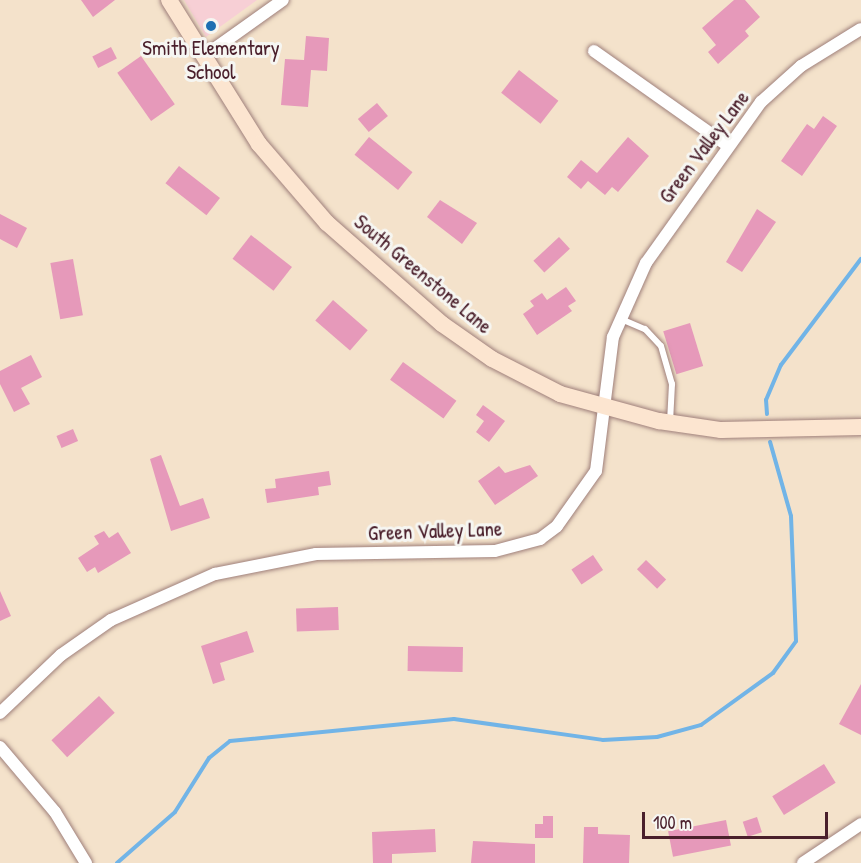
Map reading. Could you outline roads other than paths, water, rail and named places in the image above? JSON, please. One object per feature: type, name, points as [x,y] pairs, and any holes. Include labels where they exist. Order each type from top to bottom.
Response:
[{"type":"street","name":"South Greenstone Lane","points":[[169,0],[259,144],[327,223],[433,316],[519,375],[607,408],[670,423],[741,431],[861,428]]},
{"type":"street","points":[[203,57],[284,0]]},
{"type":"street","name":"Green Valley Lane","points":[[0,713],[103,625],[215,574],[316,555],[495,551],[540,539],[587,490],[603,447],[618,319],[656,247],[728,145],[783,80],[861,29]]},
{"type":"street","points":[[594,51],[728,145]]},
{"type":"street","points":[[0,747],[55,812],[86,863]]},
{"type":"street","points":[[803,863],[861,824]]},
{"type":"lane","points":[[618,319],[645,330],[661,346],[672,384],[670,423]]},
{"type":"waterway","points":[[767,414],[766,400],[781,365],[861,259]]},
{"type":"waterway","points":[[117,863],[175,812],[209,758],[230,741],[454,719],[603,740],[657,737],[701,725],[773,673],[796,641],[791,516],[770,442]]},
{"type":"place","name":"Smith Elementary School","points":[[211,26]]}]
